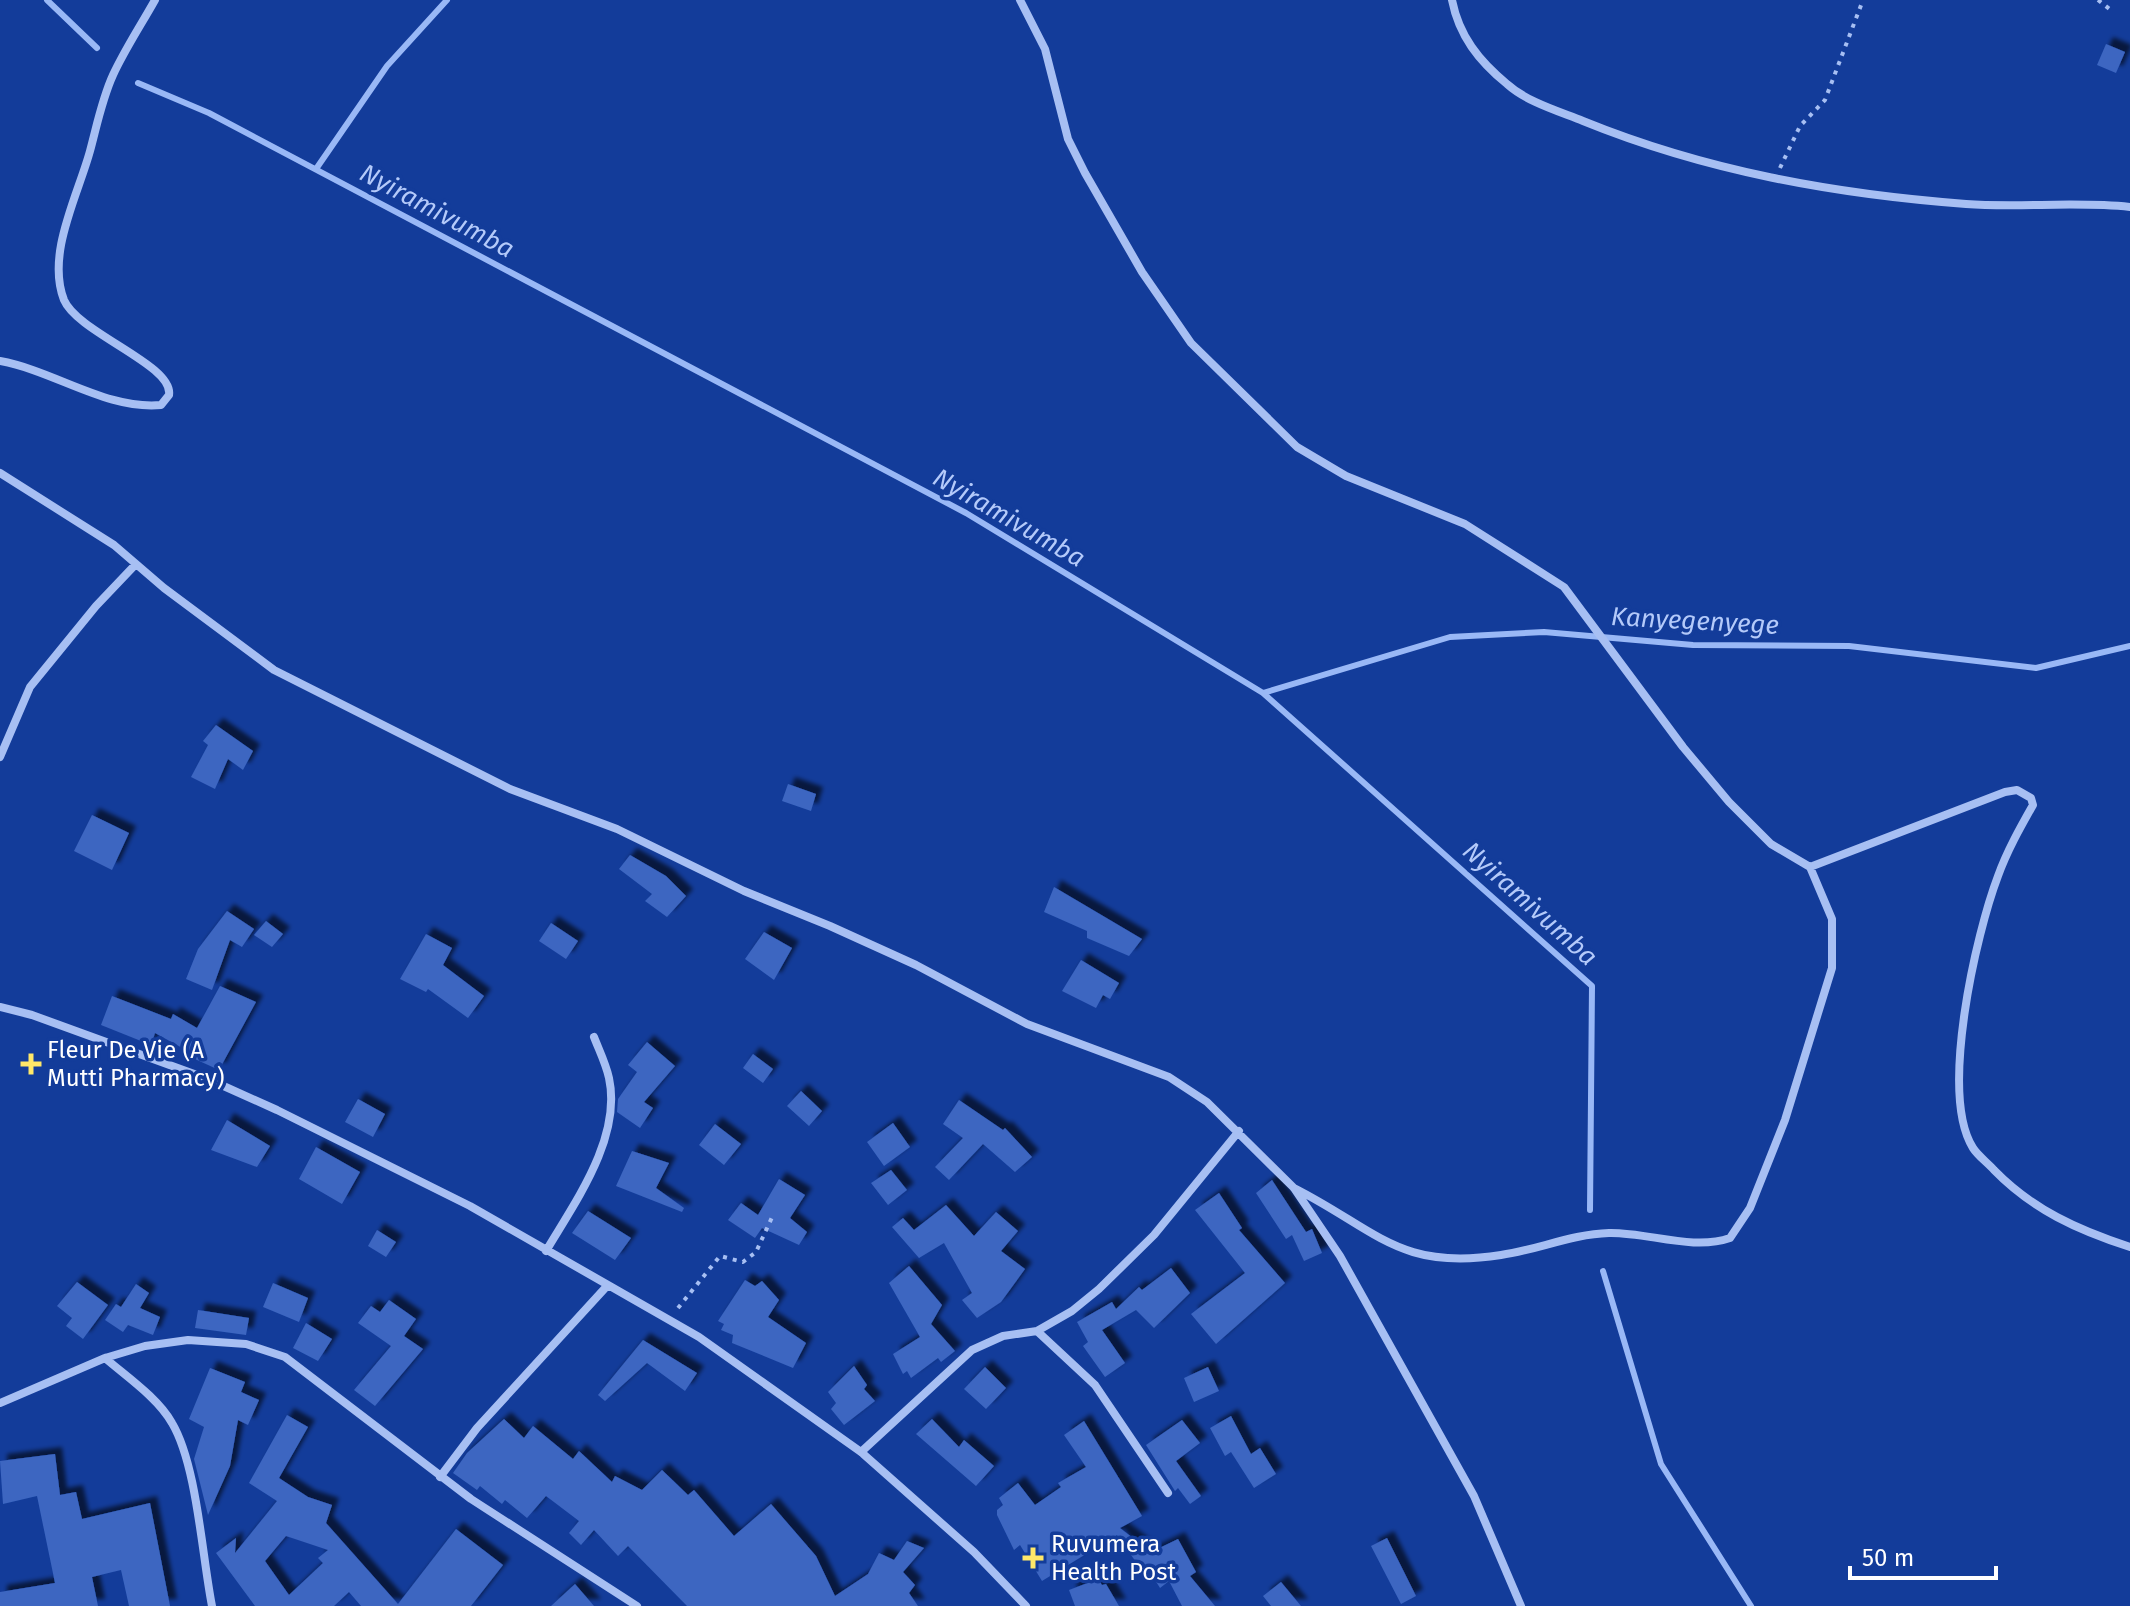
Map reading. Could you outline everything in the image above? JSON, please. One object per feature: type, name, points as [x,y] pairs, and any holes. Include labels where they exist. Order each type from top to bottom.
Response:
[{"type":"street","points":[[0,361],[47,372],[122,402],[161,405],[169,395],[166,382],[151,367],[73,316],[63,297],[60,280],[68,221],[108,86],[155,0]]},
{"type":"street","points":[[1020,0],[1045,49],[1068,139],[1142,272],[1191,343],[1297,447],[1346,476],[1465,524],[1564,587],[1683,747],[1729,802],[1771,844],[1810,867],[1832,919],[1832,968],[1785,1120],[1750,1208],[1730,1238],[1706,1243],[1605,1233],[1502,1255],[1466,1260],[1435,1259],[1398,1248],[1294,1188]]},
{"type":"street","points":[[1452,0],[1456,22],[1474,53],[1509,86],[1546,106],[1645,147],[1724,170],[1879,196],[1970,204],[2130,207]]},
{"type":"street","points":[[0,473],[78,519],[274,670],[510,789],[617,829],[744,891],[873,946],[1027,1024],[1169,1077],[1207,1102],[1294,1188],[1340,1256],[1474,1496],[1521,1606]]},
{"type":"street","points":[[0,757],[30,687],[96,606],[135,565]]},
{"type":"street","points":[[1810,867],[2005,792],[2017,790],[2031,798],[2033,805],[1998,875],[1973,959],[1960,1069],[1962,1117],[1973,1149],[2024,1197],[2049,1215],[2130,1247]]},
{"type":"street","points":[[0,1007],[32,1015],[208,1079],[408,1174],[656,1314],[745,1367],[786,1401],[861,1452],[974,1552],[1026,1606]]},
{"type":"street","points":[[546,1251],[597,1164],[607,1127],[610,1081],[594,1037]]},
{"type":"street","points":[[861,1452],[972,1350],[1003,1336],[1037,1331],[1081,1303],[1154,1235],[1239,1131]]},
{"type":"street","points":[[440,1477],[477,1428],[607,1286]]},
{"type":"street","points":[[1037,1331],[1095,1385],[1168,1493]]},
{"type":"street","points":[[0,1403],[105,1358],[167,1341],[246,1344],[285,1357],[440,1477],[637,1606]]},
{"type":"street","points":[[105,1358],[161,1408],[177,1431],[187,1462],[212,1606]]},
{"type":"path","points":[[1776,180],[1800,126],[1825,100],[1863,0]]},
{"type":"path","points":[[2098,0],[2112,11]]},
{"type":"path","points":[[656,1314],[681,1307],[720,1256],[743,1262],[756,1252],[774,1213]]},
{"type":"building","points":[[2106,44],[2125,52],[2116,73],[2097,65]]},
{"type":"building","points":[[216,725],[253,751],[243,770],[228,759],[215,789],[191,777],[208,745],[203,741]]},
{"type":"building","points":[[788,784],[816,794],[811,811],[782,801]]},
{"type":"building","points":[[92,815],[129,833],[112,870],[74,851]]},
{"type":"building","points":[[630,855],[666,876],[686,896],[667,917],[645,901],[652,894],[619,869]]},
{"type":"building","points":[[1054,887],[1142,939],[1129,956],[1087,938],[1087,931],[1044,912]]},
{"type":"building","points":[[227,911],[254,929],[242,947],[230,940],[212,990],[186,979],[198,949]]},
{"type":"building","points":[[266,921],[283,934],[272,947],[254,935]]},
{"type":"building","points":[[551,923],[578,941],[566,959],[539,941]]},
{"type":"building","points":[[764,932],[792,948],[774,980],[745,959]]},
{"type":"building","points":[[426,934],[452,948],[443,965],[484,996],[468,1018],[428,989],[426,992],[400,979]]},
{"type":"building","points":[[1081,960],[1119,983],[1110,999],[1103,995],[1096,1008],[1062,991]]},
{"type":"building","points":[[220,986],[256,1002],[219,1070],[184,1054],[186,1050],[155,1033],[151,1045],[101,1025],[112,996],[171,1019],[173,1014],[197,1028]]},
{"type":"building","points":[[647,1042],[675,1066],[644,1102],[653,1108],[640,1128],[617,1112],[618,1099],[637,1072],[628,1065]]},
{"type":"building","points":[[753,1054],[773,1069],[763,1083],[743,1068]]},
{"type":"building","points":[[801,1091],[822,1111],[809,1126],[787,1106]]},
{"type":"building","points":[[358,1099],[385,1114],[373,1137],[345,1122]]},
{"type":"building","points":[[959,1100],[1003,1130],[1005,1128],[1032,1157],[1015,1172],[983,1144],[949,1180],[935,1167],[963,1138],[943,1124]]},
{"type":"building","points":[[227,1120],[270,1146],[257,1167],[211,1150]]},
{"type":"building","points":[[893,1123],[910,1147],[884,1166],[867,1142]]},
{"type":"building","points":[[715,1124],[741,1144],[724,1165],[699,1145]]},
{"type":"building","points":[[316,1147],[360,1172],[342,1204],[299,1179]]},
{"type":"building","points":[[632,1151],[669,1163],[656,1188],[684,1208],[682,1212],[616,1186]]},
{"type":"building","points":[[891,1170],[907,1190],[888,1205],[871,1183]]},
{"type":"building","points":[[779,1179],[805,1195],[790,1218],[807,1232],[799,1245],[762,1228],[755,1238],[728,1220],[741,1203],[758,1215]]},
{"type":"building","points":[[1272,1180],[1306,1232],[1312,1229],[1322,1253],[1304,1261],[1292,1235],[1286,1239],[1256,1193]]},
{"type":"building","points":[[1219,1193],[1242,1228],[1239,1230],[1285,1283],[1216,1344],[1191,1314],[1245,1273],[1195,1210]]},
{"type":"building","points":[[946,1205],[974,1236],[996,1212],[1018,1231],[1001,1251],[1025,1269],[1001,1302],[977,1318],[962,1300],[972,1293],[944,1243],[919,1258],[892,1227],[903,1218],[914,1230]]},
{"type":"building","points":[[588,1211],[631,1238],[615,1260],[572,1233]]},
{"type":"building","points":[[377,1230],[396,1242],[386,1257],[368,1246]]},
{"type":"building","points":[[909,1266],[942,1305],[931,1324],[955,1351],[941,1362],[938,1358],[911,1378],[907,1371],[903,1374],[893,1354],[920,1337],[889,1283]]},
{"type":"building","points":[[1171,1268],[1190,1293],[1154,1328],[1136,1310],[1102,1330],[1125,1363],[1105,1377],[1083,1346],[1088,1342],[1077,1322],[1112,1302],[1116,1309],[1139,1287],[1142,1290]]},
{"type":"building","points":[[745,1280],[755,1286],[762,1281],[779,1300],[768,1317],[806,1343],[793,1368],[732,1343],[733,1335],[721,1330],[724,1324],[718,1321]]},
{"type":"building","points":[[77,1282],[108,1305],[83,1339],[66,1326],[72,1318],[57,1306]]},
{"type":"building","points":[[273,1283],[308,1298],[299,1322],[263,1307]]},
{"type":"building","points":[[136,1284],[149,1293],[140,1308],[160,1317],[153,1335],[128,1325],[123,1332],[105,1320],[116,1304],[121,1307]]},
{"type":"building","points":[[389,1300],[416,1319],[404,1336],[423,1349],[375,1406],[354,1390],[391,1346],[358,1323],[371,1306],[380,1312]]},
{"type":"building","points":[[198,1310],[249,1318],[246,1335],[195,1328]]},
{"type":"building","points":[[306,1323],[332,1339],[318,1361],[293,1348]]},
{"type":"building","points":[[643,1340],[697,1373],[685,1391],[647,1363],[605,1401],[598,1395]]},
{"type":"building","points":[[854,1366],[867,1385],[864,1389],[875,1401],[844,1425],[831,1409],[836,1403],[828,1392]]},
{"type":"building","points":[[985,1367],[1006,1388],[986,1409],[964,1389]]},
{"type":"building","points":[[1208,1367],[1219,1391],[1194,1402],[1184,1378]]},
{"type":"building","points":[[210,1368],[245,1382],[241,1392],[259,1400],[248,1425],[238,1420],[230,1466],[208,1515],[194,1459],[204,1427],[189,1419]]},
{"type":"building","points":[[287,1415],[308,1427],[279,1478],[308,1497],[332,1505],[326,1523],[398,1604],[456,1529],[503,1565],[471,1606],[361,1606],[349,1592],[334,1606],[255,1606],[216,1553],[236,1538],[235,1553],[277,1501],[249,1483]],"holes":[[[286,1536],[328,1550],[318,1558],[323,1563],[289,1595],[265,1561]]]},
{"type":"building","points":[[1231,1416],[1251,1454],[1260,1448],[1276,1474],[1254,1488],[1231,1452],[1225,1456],[1210,1428]]},
{"type":"building","points":[[504,1419],[524,1438],[533,1426],[573,1459],[579,1451],[612,1482],[615,1476],[642,1490],[662,1470],[688,1495],[694,1490],[734,1536],[771,1504],[816,1556],[835,1596],[868,1574],[879,1553],[894,1560],[907,1541],[924,1548],[903,1572],[915,1585],[909,1593],[918,1606],[687,1606],[628,1546],[618,1556],[594,1530],[581,1545],[569,1533],[579,1521],[546,1496],[527,1518],[505,1500],[502,1504],[480,1486],[477,1490],[453,1473],[467,1453]]},
{"type":"building","points":[[932,1419],[959,1447],[964,1440],[994,1466],[976,1486],[916,1434]]},
{"type":"building","points":[[1182,1420],[1200,1443],[1176,1461],[1201,1496],[1190,1504],[1178,1488],[1175,1491],[1146,1445]]},
{"type":"building","points":[[1084,1421],[1142,1516],[1120,1528],[1151,1552],[1178,1539],[1196,1572],[1190,1576],[1215,1606],[1182,1606],[1169,1581],[1160,1588],[1149,1570],[1143,1572],[1117,1535],[1042,1581],[1020,1545],[1014,1550],[997,1515],[997,1510],[1003,1505],[999,1498],[1018,1483],[1035,1505],[1061,1487],[1058,1483],[1086,1467],[1064,1435]]},
{"type":"building","points":[[55,1454],[60,1495],[76,1492],[82,1519],[150,1503],[170,1606],[129,1606],[121,1570],[92,1577],[98,1606],[0,1606],[0,1592],[55,1583],[37,1496],[3,1504],[0,1461]]},
{"type":"building","points":[[1387,1538],[1416,1596],[1401,1604],[1371,1546]]},
{"type":"building","points":[[1098,1579],[1102,1585],[1106,1584],[1119,1606],[1075,1606],[1069,1590]]},
{"type":"building","points":[[1281,1582],[1301,1606],[1271,1606],[1263,1596]]},
{"type":"building","points":[[575,1584],[594,1606],[551,1606]]},
{"type":"waterway","name":"Nyiramivumba","points":[[47,0],[97,48]]},
{"type":"waterway","points":[[316,169],[387,66],[447,0]]},
{"type":"waterway","name":"Nyiramivumba","points":[[138,83],[209,113],[966,513],[1263,693],[1592,986],[1590,1210]]},
{"type":"waterway","name":"Kanyegenyege","points":[[1263,693],[1450,637],[1544,632],[1693,645],[1849,646],[2036,668],[2130,646]]},
{"type":"waterway","name":"Nyiramivumba","points":[[1603,1271],[1661,1464],[1751,1606]]},
{"type":"place","name":"Fleur De Vie (A Mutti Pharmacy)","points":[[31,1064]]},
{"type":"place","name":"Ruvumera Health Post","points":[[1033,1558]]}]
